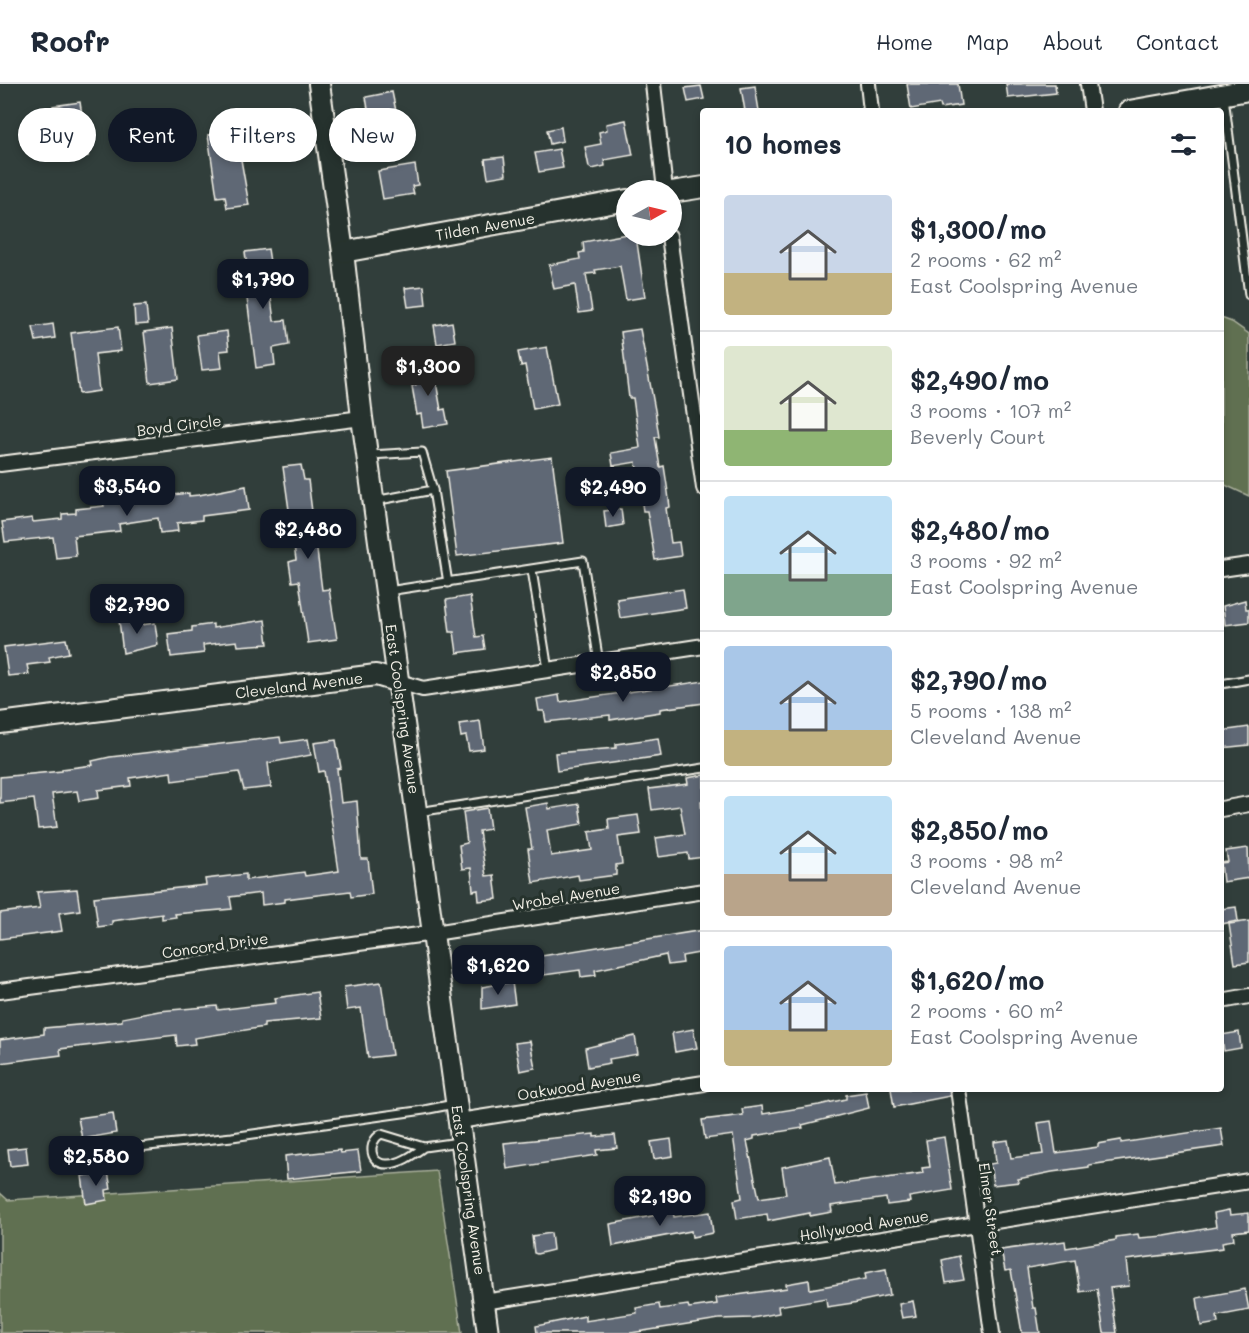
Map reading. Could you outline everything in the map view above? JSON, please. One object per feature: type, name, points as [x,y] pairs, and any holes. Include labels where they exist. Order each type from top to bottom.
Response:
[{"type":"street","name":"East Coolspring Avenue","points":[[319,84],[343,252],[367,455],[488,1333]]},
{"type":"street","points":[[653,84],[664,180]]},
{"type":"street","points":[[868,84],[871,108]]},
{"type":"street","points":[[1088,84],[1092,108]]},
{"type":"street","points":[[1144,108],[1249,90]]},
{"type":"street","points":[[682,190],[700,188]]},
{"type":"street","name":"Tilden Avenue","points":[[343,252],[616,202]]},
{"type":"street","points":[[670,246],[700,460]]},
{"type":"street","name":"Boyd Circle","points":[[0,464],[362,418]]},
{"type":"street","points":[[1224,569],[1249,565]]},
{"type":"street","name":"Cleveland Avenue","points":[[0,723],[376,675],[423,689],[700,647]]},
{"type":"street","points":[[1224,808],[1249,804]]},
{"type":"street","name":"Wrobel Avenue","points":[[434,933],[700,892]]},
{"type":"street","name":"Concord Drive","points":[[0,991],[434,933]]},
{"type":"street","points":[[1224,1000],[1249,996]]},
{"type":"street","name":"Oakwood Avenue","points":[[458,1112],[700,1083]]},
{"type":"street","name":"Elmer Street","points":[[958,1092],[992,1333]]},
{"type":"street","name":"Hollywood Avenue","points":[[484,1302],[1249,1180]]},
{"type":"lane","points":[[1216,94],[1218,108]]},
{"type":"lane","points":[[1224,143],[1249,295]]},
{"type":"lane","points":[[367,455],[422,452],[434,490],[448,583]]},
{"type":"lane","points":[[374,501],[434,490]]},
{"type":"lane","points":[[387,591],[583,561],[599,663]]},
{"type":"lane","points":[[532,570],[548,670]]},
{"type":"lane","points":[[1224,683],[1249,679]]},
{"type":"lane","points":[[417,812],[700,769]]},
{"type":"lane","points":[[130,1148],[232,1137],[424,1110],[458,1112]]},
{"type":"lane","points":[[424,1147],[405,1160],[388,1164],[378,1162],[372,1155],[371,1145],[381,1134],[424,1147],[462,1142]]},
{"type":"green space","points":[[1224,319],[1249,334],[1249,496],[1225,485]]},
{"type":"green space","points":[[437,1171],[462,1333],[0,1333],[0,1193],[8,1200]]},
{"type":"building","points":[[907,84],[958,84],[961,105],[941,108],[940,104],[911,108]]},
{"type":"building","points":[[1006,84],[1055,84],[1056,93],[1008,98]]},
{"type":"building","points":[[701,86],[704,99],[688,102],[685,88]]},
{"type":"building","points":[[755,86],[759,108],[744,108],[741,88]]},
{"type":"building","points":[[392,92],[395,108],[368,108],[366,97]]},
{"type":"building","points":[[80,102],[81,108],[53,108],[53,106]]},
{"type":"building","points":[[626,120],[633,155],[604,160],[605,166],[592,169],[589,167],[585,147],[601,144],[599,132],[607,130],[606,124]]},
{"type":"building","points":[[561,127],[563,141],[550,144],[547,130]]},
{"type":"building","points":[[559,149],[563,168],[539,172],[535,153]]},
{"type":"building","points":[[504,157],[506,175],[488,178],[485,159]]},
{"type":"building","points":[[212,162],[241,162],[249,205],[227,208],[225,196],[217,197]]},
{"type":"building","points":[[415,165],[418,185],[412,186],[414,194],[383,199],[378,171]]},
{"type":"building","points":[[616,236],[616,246],[637,246],[645,297],[626,300],[620,266],[595,270],[596,273],[586,274],[592,311],[579,313],[575,285],[554,289],[549,265],[580,259],[579,253],[584,252],[583,242]]},
{"type":"building","points":[[268,249],[272,275],[268,275],[274,321],[286,320],[289,345],[273,348],[275,365],[256,368],[245,283],[249,283],[245,252]]},
{"type":"building","points":[[424,286],[426,305],[408,307],[405,288]]},
{"type":"building","points":[[146,305],[148,324],[135,325],[134,306]]},
{"type":"building","points":[[452,322],[455,341],[437,344],[434,325]]},
{"type":"building","points":[[53,324],[55,338],[36,341],[33,327]]},
{"type":"building","points":[[118,327],[121,351],[95,354],[99,391],[79,394],[71,333]]},
{"type":"building","points":[[172,328],[178,379],[150,383],[144,332]]},
{"type":"building","points":[[640,329],[659,437],[655,437],[660,467],[664,466],[668,492],[670,507],[666,508],[671,543],[679,542],[681,556],[655,560],[647,511],[643,511],[636,462],[613,466],[611,453],[640,448],[633,398],[629,398],[621,332]]},
{"type":"building","points":[[227,331],[229,350],[220,351],[222,368],[202,370],[197,335]]},
{"type":"building","points":[[547,347],[558,404],[533,409],[525,365],[521,366],[518,352]]},
{"type":"building","points":[[437,365],[440,381],[436,382],[441,410],[445,409],[448,424],[423,428],[421,414],[417,415],[412,386],[416,385],[413,370]]},
{"type":"building","points":[[552,457],[563,543],[457,556],[446,471]]},
{"type":"building","points":[[301,465],[304,480],[308,480],[322,590],[329,589],[337,639],[308,643],[299,581],[292,582],[289,562],[296,560],[283,467]]},
{"type":"building","points":[[246,486],[249,510],[202,516],[202,520],[177,523],[178,531],[160,533],[158,518],[119,524],[120,531],[74,536],[76,556],[56,558],[53,537],[5,542],[2,522],[32,518],[33,522],[62,519],[62,514],[76,513],[76,509],[104,506],[103,503],[189,493],[189,496],[199,495]]},
{"type":"building","points":[[621,509],[623,525],[606,528],[604,511]]},
{"type":"building","points":[[683,589],[686,608],[620,618],[617,599]]},
{"type":"building","points":[[470,596],[476,637],[483,636],[485,649],[457,653],[454,632],[450,632],[446,600]]},
{"type":"building","points":[[1245,600],[1246,609],[1249,609],[1249,622],[1225,625],[1224,606]]},
{"type":"building","points":[[141,617],[142,625],[155,623],[158,645],[123,653],[119,620]]},
{"type":"building","points":[[265,620],[268,644],[238,646],[237,641],[203,645],[204,653],[171,657],[168,634],[192,631],[192,627],[213,624],[213,628]]},
{"type":"building","points":[[66,639],[69,653],[49,657],[50,662],[27,665],[29,674],[8,676],[4,647]]},
{"type":"building","points":[[700,682],[700,704],[660,709],[660,712],[610,720],[610,715],[546,722],[544,711],[539,711],[537,699],[559,695],[560,702]]},
{"type":"building","points":[[480,721],[484,749],[469,751],[466,736],[461,737],[459,724]]},
{"type":"building","points":[[1249,727],[1249,745],[1224,748],[1224,731]]},
{"type":"building","points":[[280,737],[281,743],[308,739],[311,755],[268,763],[271,787],[244,790],[239,772],[172,781],[171,772],[130,778],[131,786],[98,790],[99,798],[79,801],[77,791],[52,794],[57,827],[38,829],[34,799],[0,803],[0,777],[62,771],[62,769],[93,765],[92,761],[110,757]]},
{"type":"building","points":[[658,738],[661,756],[557,771],[555,753],[616,748],[616,744]]},
{"type":"building","points":[[336,740],[341,768],[337,769],[341,803],[357,801],[361,859],[368,859],[372,894],[351,897],[350,891],[285,899],[285,902],[262,905],[261,893],[230,897],[232,909],[175,914],[176,917],[162,919],[162,914],[112,921],[112,925],[98,927],[94,897],[206,885],[205,879],[246,874],[246,880],[304,872],[305,876],[339,871],[324,771],[319,772],[314,743]]},
{"type":"building","points":[[700,776],[700,858],[689,859],[688,853],[659,857],[656,838],[685,834],[680,806],[652,810],[649,789],[688,784],[687,778]]},
{"type":"building","points":[[548,803],[549,809],[579,804],[582,824],[547,830],[551,856],[592,850],[589,832],[609,829],[608,819],[638,815],[641,834],[618,837],[622,864],[616,865],[616,875],[579,880],[578,875],[533,883],[528,849],[532,849],[525,807]]},
{"type":"building","points":[[487,808],[490,829],[479,831],[486,876],[494,875],[497,899],[479,901],[478,890],[473,891],[471,868],[462,869],[459,845],[467,843],[463,812]]},
{"type":"building","points":[[1248,848],[1249,878],[1224,882],[1224,863],[1228,862],[1226,851]]},
{"type":"building","points":[[77,889],[80,910],[59,913],[62,931],[0,939],[0,913],[40,908],[37,892]]},
{"type":"building","points":[[1236,907],[1238,921],[1224,923],[1224,909]]},
{"type":"building","points":[[1249,921],[1249,962],[1235,964],[1229,924]]},
{"type":"building","points":[[700,931],[700,953],[682,956],[683,963],[668,965],[666,955],[595,970],[596,975],[581,977],[580,970],[544,975],[541,956]]},
{"type":"building","points":[[381,982],[392,1055],[368,1058],[361,1008],[347,1010],[344,987]]},
{"type":"building","points":[[512,982],[515,1004],[482,1009],[482,987]]},
{"type":"building","points":[[317,992],[321,1018],[264,1023],[264,1027],[194,1038],[195,1044],[177,1046],[176,1035],[60,1049],[61,1055],[0,1063],[0,1040],[44,1034],[44,1028],[122,1021],[122,1018],[159,1011],[217,1006],[218,1010],[276,1003],[275,998]]},
{"type":"building","points":[[693,1029],[697,1048],[675,1052],[672,1033]]},
{"type":"building","points":[[1239,1032],[1241,1048],[1224,1051],[1224,1034]]},
{"type":"building","points":[[635,1036],[638,1054],[609,1059],[610,1063],[588,1067],[585,1048]]},
{"type":"building","points":[[530,1041],[535,1068],[520,1071],[515,1043]]},
{"type":"building","points":[[866,1092],[869,1108],[802,1125],[803,1128],[754,1136],[754,1139],[747,1141],[759,1198],[786,1194],[782,1167],[830,1157],[835,1185],[923,1173],[922,1168],[930,1167],[926,1140],[944,1137],[952,1190],[909,1197],[910,1202],[887,1205],[886,1198],[831,1206],[832,1212],[810,1216],[810,1213],[768,1221],[767,1214],[737,1219],[734,1200],[742,1198],[733,1135],[705,1139],[702,1120],[743,1115],[742,1109],[762,1106],[763,1114],[819,1105],[846,1099],[846,1095]]},
{"type":"building","points":[[892,1092],[949,1092],[950,1096],[894,1107]]},
{"type":"building","points":[[113,1113],[116,1133],[82,1139],[78,1118]]},
{"type":"building","points":[[1051,1121],[1056,1153],[1098,1147],[1098,1144],[1121,1140],[1121,1143],[1221,1128],[1224,1146],[1089,1165],[1089,1167],[1018,1179],[1019,1182],[993,1185],[990,1164],[996,1163],[994,1142],[1008,1140],[1011,1158],[1043,1154],[1038,1123]]},
{"type":"building","points":[[594,1134],[594,1137],[615,1135],[617,1148],[596,1150],[597,1155],[507,1169],[504,1143]]},
{"type":"building","points":[[671,1139],[673,1156],[654,1159],[651,1142]]},
{"type":"building","points":[[26,1147],[28,1164],[10,1166],[8,1149]]},
{"type":"building","points":[[340,1150],[341,1153],[358,1151],[361,1171],[287,1179],[285,1156]]},
{"type":"building","points":[[108,1172],[111,1189],[106,1190],[107,1200],[86,1204],[82,1176]]},
{"type":"building","points":[[1229,1210],[1230,1215],[1249,1213],[1249,1230],[1233,1232],[1234,1240],[1222,1242],[1223,1248],[1126,1260],[1129,1286],[1110,1288],[1117,1333],[1104,1333],[1097,1289],[1080,1292],[1075,1260],[1027,1268],[1033,1308],[1036,1308],[1040,1333],[1022,1333],[1011,1270],[1005,1271],[1001,1250],[1065,1241],[1066,1248],[1138,1234],[1139,1238],[1165,1236],[1216,1227],[1214,1213]]},
{"type":"building","points":[[673,1212],[674,1217],[710,1212],[713,1233],[692,1237],[691,1231],[613,1246],[610,1224]]},
{"type":"building","points":[[551,1233],[553,1250],[534,1253],[532,1236]]},
{"type":"building","points":[[959,1256],[964,1280],[946,1283],[942,1260]]},
{"type":"building","points":[[886,1269],[890,1295],[853,1303],[827,1307],[826,1298],[778,1306],[779,1313],[752,1318],[719,1319],[631,1333],[537,1333],[536,1326],[585,1316],[585,1321],[637,1313],[636,1308],[659,1304],[660,1309],[717,1304],[716,1298],[787,1288],[786,1284],[809,1280],[810,1289],[866,1279],[865,1273]]},
{"type":"building","points":[[1245,1289],[1249,1310],[1217,1316],[1218,1323],[1201,1326],[1197,1298]]},
{"type":"building","points":[[913,1301],[916,1316],[902,1318],[899,1304]]}]
